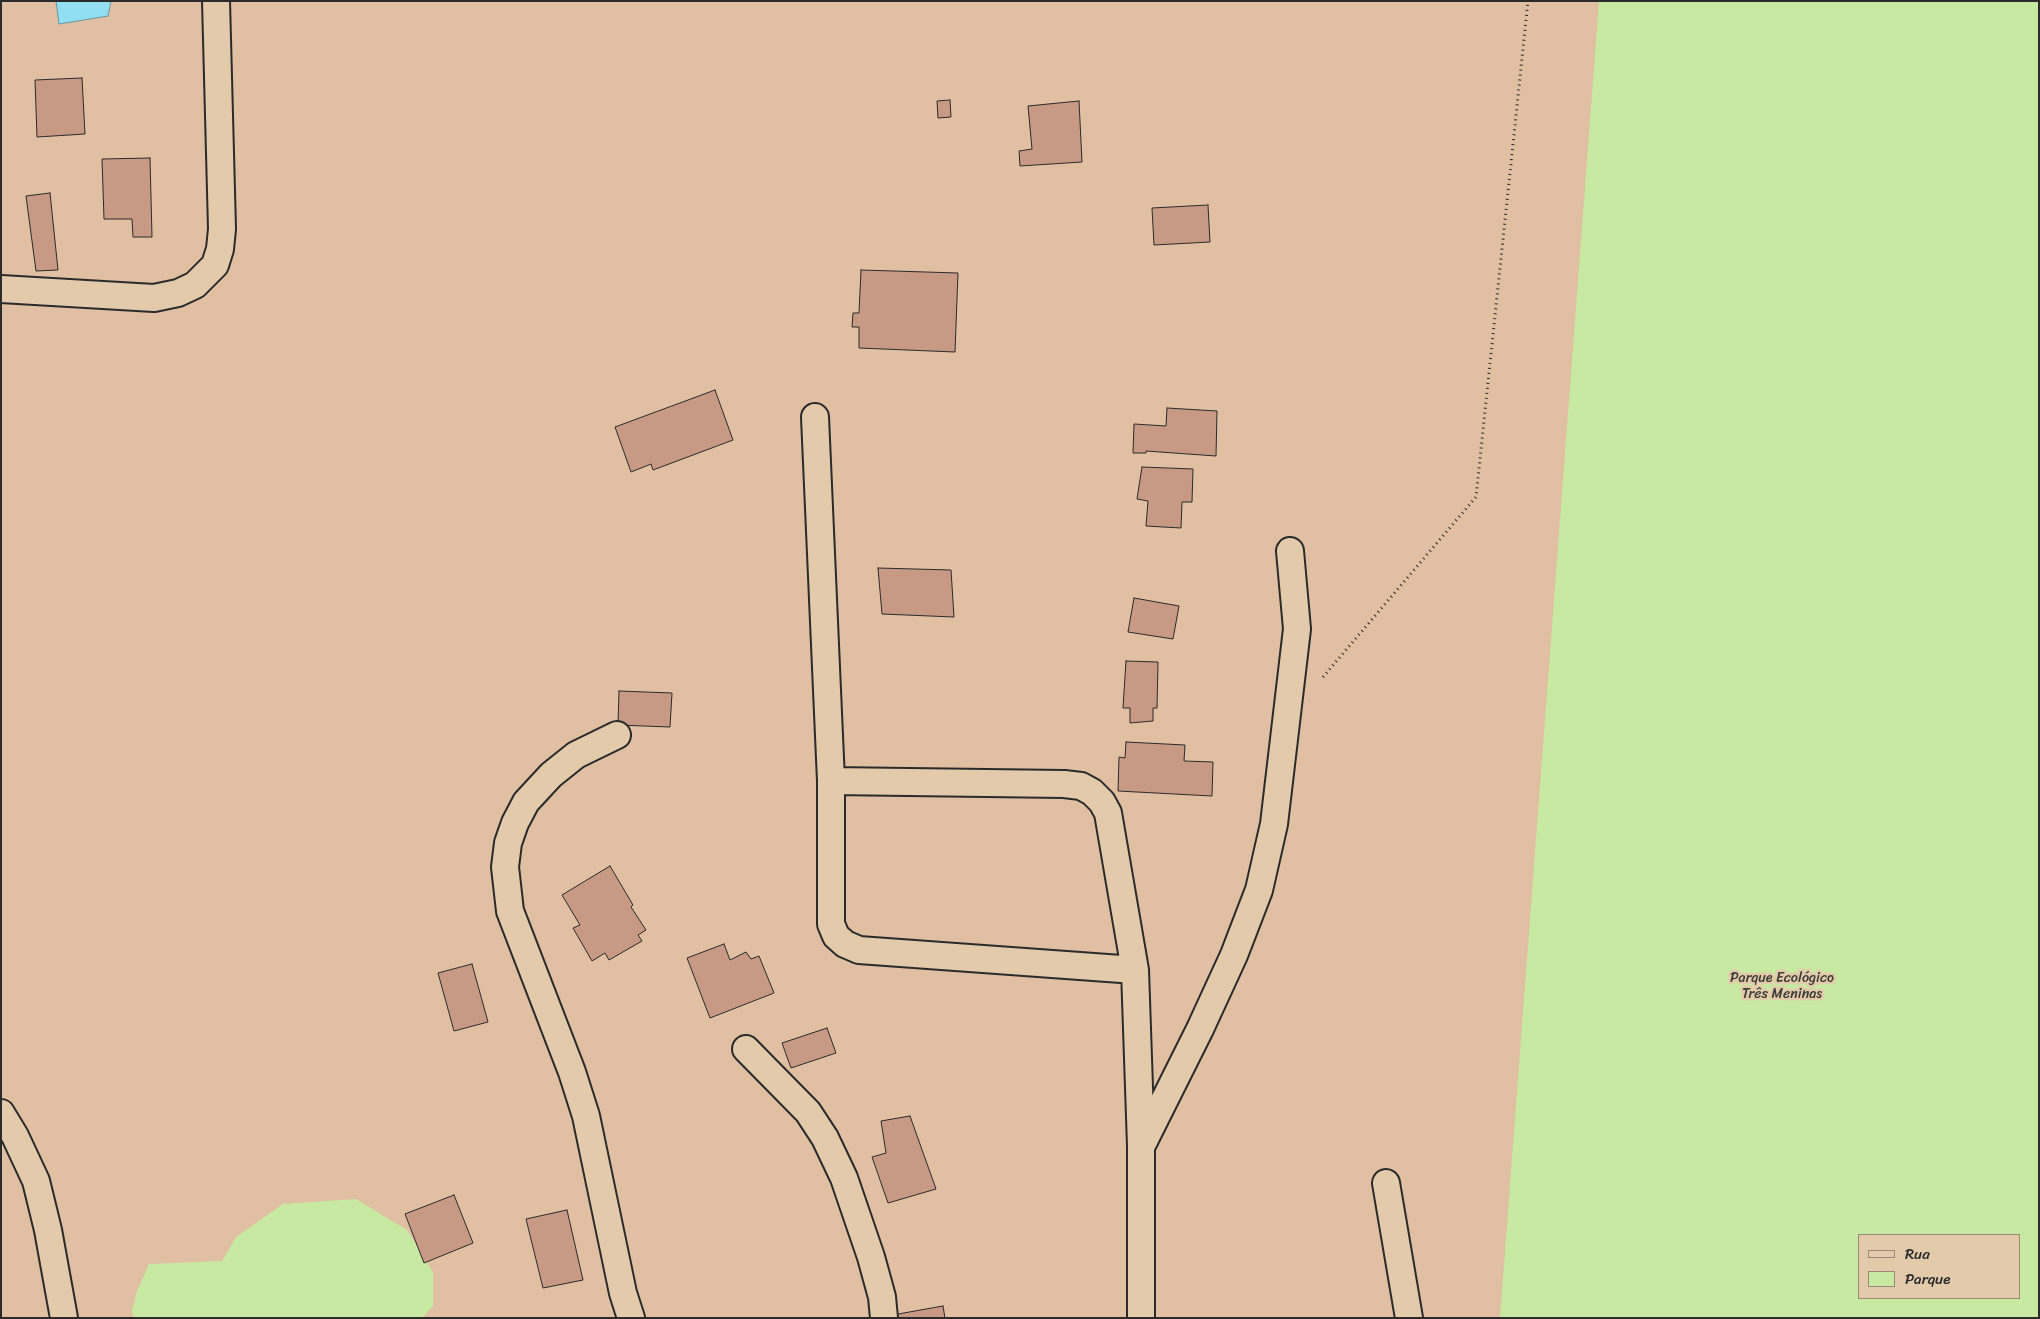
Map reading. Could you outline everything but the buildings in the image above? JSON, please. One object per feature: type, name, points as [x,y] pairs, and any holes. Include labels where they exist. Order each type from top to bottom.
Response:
[{"type":"street","points":[[1,289],[154,298],[178,293],[196,285],[215,265],[220,249],[222,229],[216,1]]},
{"type":"street","points":[[815,417],[831,781],[831,924],[836,936],[845,944],[859,950],[1135,970]]},
{"type":"street","points":[[1141,1146],[1200,1029],[1234,955],[1258,890],[1274,824],[1297,629],[1290,550]]},
{"type":"street","points":[[616,735],[576,755],[551,775],[526,802],[515,823],[508,844],[504,867],[510,912],[572,1072],[586,1116],[624,1293],[632,1318]]},
{"type":"street","points":[[831,781],[1064,784],[1081,786],[1092,792],[1102,802],[1108,813],[1135,970],[1141,1146],[1141,1318]]},
{"type":"street","points":[[746,1049],[808,1112],[825,1138],[844,1178],[871,1256],[882,1297],[884,1318]]},
{"type":"street","points":[[1,1113],[16,1136],[36,1181],[48,1230],[64,1318]]},
{"type":"street","points":[[1386,1183],[1409,1318]]},
{"type":"path","points":[[1318,682],[1476,497],[1528,1]]},
{"type":"green space","name":"Parque Ecológico Três Meninas","points":[[1599,1],[2039,1],[2039,1318],[1500,1318]]},
{"type":"green space","points":[[356,1199],[407,1230],[433,1272],[433,1306],[422,1318],[134,1318],[132,1311],[137,1291],[149,1264],[222,1261],[236,1237],[283,1204]]},
{"type":"water","points":[[56,1],[111,1],[108,16],[59,24]]}]
